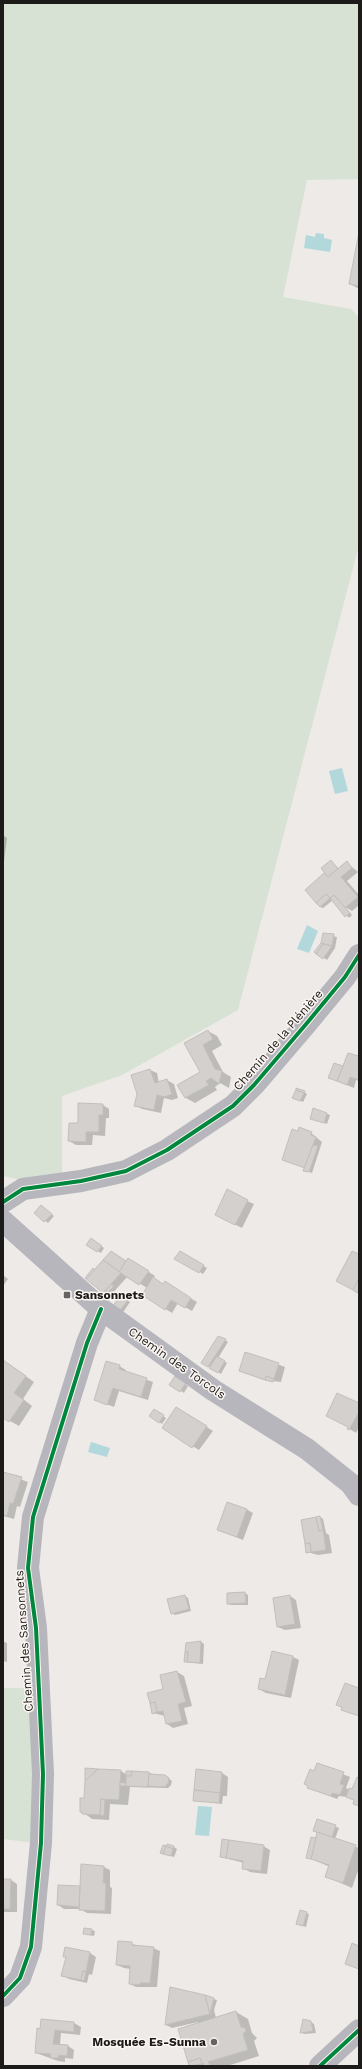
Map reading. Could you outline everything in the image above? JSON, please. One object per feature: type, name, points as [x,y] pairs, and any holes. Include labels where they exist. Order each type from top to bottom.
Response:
[{"type":"street","name":"Chemin de la Plénière","points":[[3,1202],[23,1189],[81,1181],[126,1170],[167,1150],[234,1106],[254,1085],[345,978],[359,955]]},
{"type":"street","name":"Chemin des Torcols","points":[[3,1220],[101,1309],[214,1390],[307,1449],[351,1484],[359,1495]]},
{"type":"street","name":"Chemin des Sansonnets","points":[[3,1996],[20,1978],[31,1947],[41,1843],[43,1774],[36,1628],[28,1568],[33,1517],[87,1343],[101,1309]]},
{"type":"street","points":[[320,2066],[354,2035]]},
{"type":"street","points":[[339,2066],[354,2035]]},
{"type":"shaded area","points":[[3,3],[359,3],[359,179],[307,180],[283,297],[351,309],[359,318],[359,545],[238,1010],[122,1075],[62,1096],[62,1178],[17,1179],[3,1176]]},
{"type":"shaded area","points":[[3,1688],[29,1688],[35,1843],[3,1839]]},
{"type":"water","points":[[316,233],[324,234],[324,238],[332,240],[330,252],[304,248],[306,235],[315,237]]},
{"type":"water","points":[[342,768],[348,791],[335,794],[329,771]]},
{"type":"water","points":[[307,925],[318,931],[309,953],[297,949]]},
{"type":"water","points":[[91,1442],[110,1448],[107,1457],[88,1452]]},
{"type":"water","points":[[198,1806],[212,1807],[209,1836],[195,1835]]},
{"type":"building","points":[[359,232],[359,286],[349,284]]},
{"type":"building","points":[[331,860],[338,869],[328,877],[321,868]]},
{"type":"building","points":[[347,861],[352,868],[341,877],[358,897],[345,908],[334,895],[330,898],[326,894],[316,903],[305,890],[324,873],[328,877]]},
{"type":"building","points":[[326,894],[330,898],[320,907],[316,903]]},
{"type":"building","points":[[334,895],[350,913],[345,917],[330,898]]},
{"type":"building","points":[[323,933],[334,934],[332,946],[321,943]]},
{"type":"building","points":[[321,943],[323,944],[316,954],[314,952]]},
{"type":"building","points":[[323,944],[332,946],[323,959],[316,954]]},
{"type":"building","points":[[208,1030],[213,1039],[203,1045],[215,1069],[222,1071],[219,1084],[211,1078],[206,1081],[209,1085],[185,1098],[177,1085],[200,1072],[184,1043]]},
{"type":"building","points":[[348,1053],[359,1056],[359,1080],[350,1077],[347,1085],[337,1081]]},
{"type":"building","points":[[334,1063],[343,1066],[337,1081],[328,1078]]},
{"type":"building","points":[[150,1069],[155,1083],[167,1079],[172,1094],[165,1097],[157,1095],[154,1110],[134,1106],[137,1094],[131,1075]]},
{"type":"building","points":[[296,1088],[305,1091],[304,1093],[296,1090]]},
{"type":"building","points":[[296,1090],[304,1093],[300,1101],[292,1098]]},
{"type":"building","points":[[78,1103],[103,1104],[103,1115],[99,1115],[99,1132],[86,1132],[86,1142],[68,1141],[69,1123],[78,1123]]},
{"type":"building","points":[[313,1108],[327,1113],[324,1123],[310,1119]]},
{"type":"building","points":[[299,1127],[312,1132],[311,1135],[316,1137],[305,1168],[282,1160],[292,1129],[298,1131]]},
{"type":"building","points":[[313,1145],[318,1146],[309,1172],[303,1171]]},
{"type":"building","points":[[227,1189],[248,1200],[235,1225],[215,1215]]},
{"type":"building","points":[[41,1205],[52,1214],[44,1222],[34,1213]]},
{"type":"building","points":[[91,1238],[102,1246],[97,1252],[86,1245]]},
{"type":"building","points":[[111,1251],[126,1261],[119,1272],[103,1260]]},
{"type":"building","points":[[180,1251],[204,1265],[199,1273],[174,1259]]},
{"type":"building","points":[[352,1251],[359,1254],[359,1279],[353,1290],[336,1281]]},
{"type":"building","points":[[128,1258],[149,1271],[139,1285],[119,1272]]},
{"type":"building","points":[[103,1260],[121,1273],[103,1293],[86,1279]]},
{"type":"building","points":[[93,1268],[95,1270],[86,1279],[85,1278]]},
{"type":"building","points":[[153,1277],[163,1284],[165,1281],[191,1298],[185,1308],[171,1300],[165,1310],[142,1295]]},
{"type":"building","points":[[359,1279],[359,1289],[357,1293],[353,1290]]},
{"type":"building","points":[[111,1284],[114,1286],[108,1292],[106,1290]]},
{"type":"building","points":[[121,1295],[128,1300],[118,1313],[112,1307]]},
{"type":"building","points":[[218,1336],[226,1339],[208,1367],[201,1363]]},
{"type":"building","points":[[245,1352],[279,1363],[274,1379],[266,1376],[265,1380],[239,1371]]},
{"type":"building","points":[[217,1356],[225,1361],[218,1373],[209,1368]]},
{"type":"building","points":[[3,1360],[26,1376],[14,1393],[24,1400],[9,1422],[3,1418]]},
{"type":"building","points":[[106,1361],[120,1365],[119,1369],[147,1378],[141,1397],[113,1388],[107,1405],[94,1400]]},
{"type":"building","points":[[175,1376],[186,1383],[180,1392],[169,1385]]},
{"type":"building","points":[[266,1376],[274,1379],[273,1382],[265,1380]]},
{"type":"building","points":[[337,1393],[359,1403],[359,1412],[349,1430],[347,1429],[348,1427],[326,1416]]},
{"type":"building","points":[[176,1407],[207,1426],[192,1448],[162,1428]]},
{"type":"building","points":[[154,1409],[164,1415],[159,1423],[149,1416]]},
{"type":"building","points":[[3,1472],[22,1477],[13,1504],[10,1503],[7,1516],[3,1515]]},
{"type":"building","points":[[227,1502],[247,1509],[237,1537],[217,1530]]},
{"type":"building","points":[[320,1516],[323,1530],[319,1531],[316,1517]]},
{"type":"building","points":[[316,1517],[319,1531],[323,1530],[326,1550],[311,1552],[310,1543],[305,1544],[301,1520]]},
{"type":"building","points":[[310,1543],[311,1552],[306,1553],[305,1544]]},
{"type":"building","points":[[245,1592],[246,1603],[227,1604],[227,1593]]},
{"type":"building","points":[[185,1595],[189,1609],[171,1614],[167,1599]]},
{"type":"building","points":[[290,1595],[295,1624],[277,1627],[273,1598]]},
{"type":"building","points":[[201,1641],[200,1663],[187,1662],[188,1652],[185,1652],[186,1643]]},
{"type":"building","points":[[272,1651],[293,1656],[285,1695],[258,1689],[260,1678],[265,1679]]},
{"type":"building","points":[[185,1652],[188,1652],[187,1662],[184,1662]]},
{"type":"building","points":[[177,1671],[186,1702],[178,1704],[182,1721],[166,1724],[163,1711],[157,1712],[155,1702],[150,1703],[147,1693],[163,1689],[160,1675]]},
{"type":"building","points":[[345,1683],[359,1688],[359,1716],[341,1710],[342,1707],[336,1705]]},
{"type":"building","points":[[155,1702],[157,1712],[152,1714],[150,1703]]},
{"type":"building","points":[[317,1763],[344,1772],[340,1784],[344,1785],[340,1795],[332,1793],[331,1796],[307,1788],[308,1786],[304,1784],[310,1769],[314,1771]]},
{"type":"building","points":[[85,1768],[98,1769],[85,1781]]},
{"type":"building","points":[[98,1769],[121,1770],[119,1800],[101,1799],[100,1815],[82,1814],[82,1812],[80,1812],[80,1798],[84,1798],[85,1781]]},
{"type":"building","points":[[196,1769],[222,1772],[220,1793],[194,1790]]},
{"type":"building","points":[[126,1771],[132,1771],[131,1776],[126,1776]]},
{"type":"building","points":[[132,1771],[149,1772],[148,1787],[126,1786],[126,1776],[131,1776]]},
{"type":"building","points":[[149,1774],[165,1775],[169,1778],[168,1783],[165,1787],[148,1786]]},
{"type":"building","points":[[357,1777],[359,1778],[359,1806],[353,1804],[354,1800],[346,1797],[349,1788],[352,1789]]},
{"type":"building","points":[[120,1782],[126,1783],[126,1786],[120,1786]]},
{"type":"building","points":[[194,1790],[220,1793],[219,1803],[193,1801]]},
{"type":"building","points":[[101,1799],[105,1800],[104,1816],[100,1815]]},
{"type":"building","points":[[317,1819],[336,1825],[332,1837],[313,1831]]},
{"type":"building","points":[[317,1832],[356,1845],[343,1883],[325,1877],[329,1865],[311,1859]]},
{"type":"building","points":[[311,1837],[316,1838],[311,1859],[306,1858]]},
{"type":"building","points":[[222,1839],[229,1840],[226,1858],[220,1857]]},
{"type":"building","points":[[229,1840],[264,1845],[261,1871],[242,1869],[243,1861],[226,1858]]},
{"type":"building","points":[[167,1844],[174,1846],[173,1849],[166,1846]]},
{"type":"building","points":[[163,1845],[166,1846],[163,1854],[160,1853]]},
{"type":"building","points":[[166,1846],[173,1849],[171,1856],[163,1854]]},
{"type":"building","points":[[81,1864],[104,1866],[103,1883],[106,1883],[105,1911],[79,1910]]},
{"type":"building","points":[[3,1879],[11,1879],[10,1909],[3,1909]]},
{"type":"building","points":[[58,1885],[80,1886],[79,1907],[57,1905]]},
{"type":"building","points":[[300,1910],[307,1912],[303,1926],[296,1924]]},
{"type":"building","points":[[84,1928],[92,1929],[91,1935],[83,1934]]},
{"type":"building","points":[[118,1941],[132,1942],[132,1945],[154,1947],[150,1983],[140,1983],[140,1985],[129,1984],[130,1966],[116,1965]]},
{"type":"building","points":[[352,1943],[359,1946],[359,1969],[345,1964]]},
{"type":"building","points":[[65,1947],[90,1952],[86,1972],[83,1971],[81,1980],[61,1976],[66,1957],[63,1957]]},
{"type":"building","points":[[83,1971],[86,1972],[84,1981],[81,1980]]},
{"type":"building","points":[[170,1987],[205,1995],[210,2014],[165,2025]]},
{"type":"building","points":[[205,1995],[214,1998],[210,2014]]},
{"type":"building","name":"Mosquée Es-Sunna","points":[[236,2011],[241,2027],[245,2028],[246,2031],[243,2034],[248,2050],[208,2062],[211,2066],[203,2066],[204,2063],[202,2064],[200,2058],[188,2062],[178,2029]]},
{"type":"building","points":[[41,2019],[74,2022],[74,2032],[55,2030],[53,2044],[68,2045],[67,2056],[59,2055],[58,2058],[50,2058],[51,2054],[35,2053],[37,2028],[40,2029]]},
{"type":"building","points":[[303,2019],[311,2021],[313,2031],[300,2033]]},
{"type":"building","points":[[200,2058],[202,2064],[189,2066],[188,2062]]},
{"type":"cycle path","points":[[3,1202],[23,1189],[81,1181],[126,1171],[167,1150],[233,1106],[254,1085],[307,1023],[345,977],[359,955]]},
{"type":"cycle path","points":[[3,1996],[20,1978],[31,1947],[41,1843],[43,1774],[36,1628],[28,1568],[33,1517],[87,1343],[101,1309]]},
{"type":"cycle path","points":[[320,2066],[359,2030]]},
{"type":"place","name":"Sansonnets","points":[[67,1295]]},
{"type":"place","name":"Mosquée Es-Sunna","points":[[214,2042]]}]
